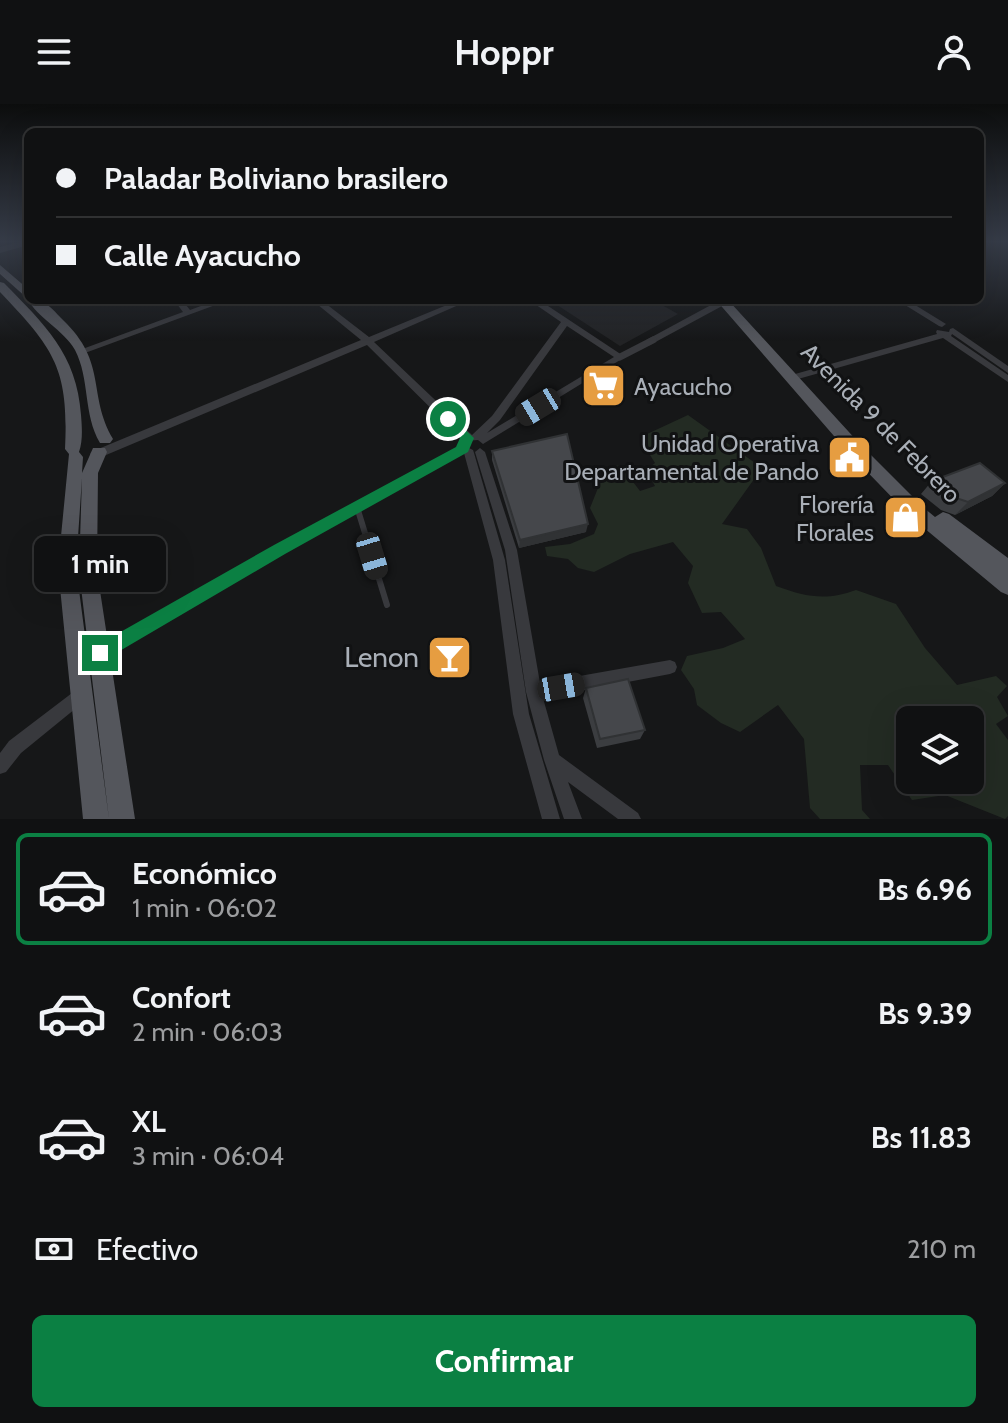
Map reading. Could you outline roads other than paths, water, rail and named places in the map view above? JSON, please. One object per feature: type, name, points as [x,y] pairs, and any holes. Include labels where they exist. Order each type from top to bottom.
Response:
[{"type":"main road","points":[[6,274],[24,294]]},
{"type":"main road","points":[[0,285],[24,295]]},
{"type":"main road","points":[[31,304],[64,357],[93,447],[67,567],[96,819]]},
{"type":"main road","points":[[36,304],[60,324],[82,351],[95,420],[87,529],[88,571],[122,819]]},
{"type":"main road","name":"Avenida 9 de Febrero","points":[[728,304],[918,513],[1008,586]]},
{"type":"main road","name":"Avenida 9 de Febrero","points":[[794,377],[929,509],[1008,569]]},
{"type":"street","points":[[181,304],[188,313]]},
{"type":"street","points":[[82,351],[214,304]]},
{"type":"street","points":[[321,304],[369,342],[473,445],[511,550],[534,692],[552,760],[573,819]]},
{"type":"street","points":[[93,447],[149,432],[457,304]]},
{"type":"street","points":[[539,304],[620,357]]},
{"type":"street","points":[[100,653],[473,445],[620,357],[719,304]]},
{"type":"street","points":[[907,304],[1008,379]]},
{"type":"street","points":[[473,445],[566,321]]},
{"type":"street","points":[[794,377],[943,333],[1008,370]]},
{"type":"street","points":[[93,447],[149,432]]},
{"type":"street","points":[[473,445],[499,560],[521,714],[551,819]]},
{"type":"street","points":[[534,692],[670,667]]},
{"type":"street","points":[[0,766],[15,747],[81,695]]},
{"type":"street","points":[[532,755],[552,760],[632,819]]},
{"type":"lane","points":[[357,507],[387,605]]},
{"type":"place","name":"Ayacucho","points":[[603,386]]},
{"type":"place","name":"Unidad Operativa Departamental de Pando","points":[[850,457]]},
{"type":"place","name":"Florería Florales","points":[[905,518]]},
{"type":"place","name":"Lenon","points":[[450,657]]}]
